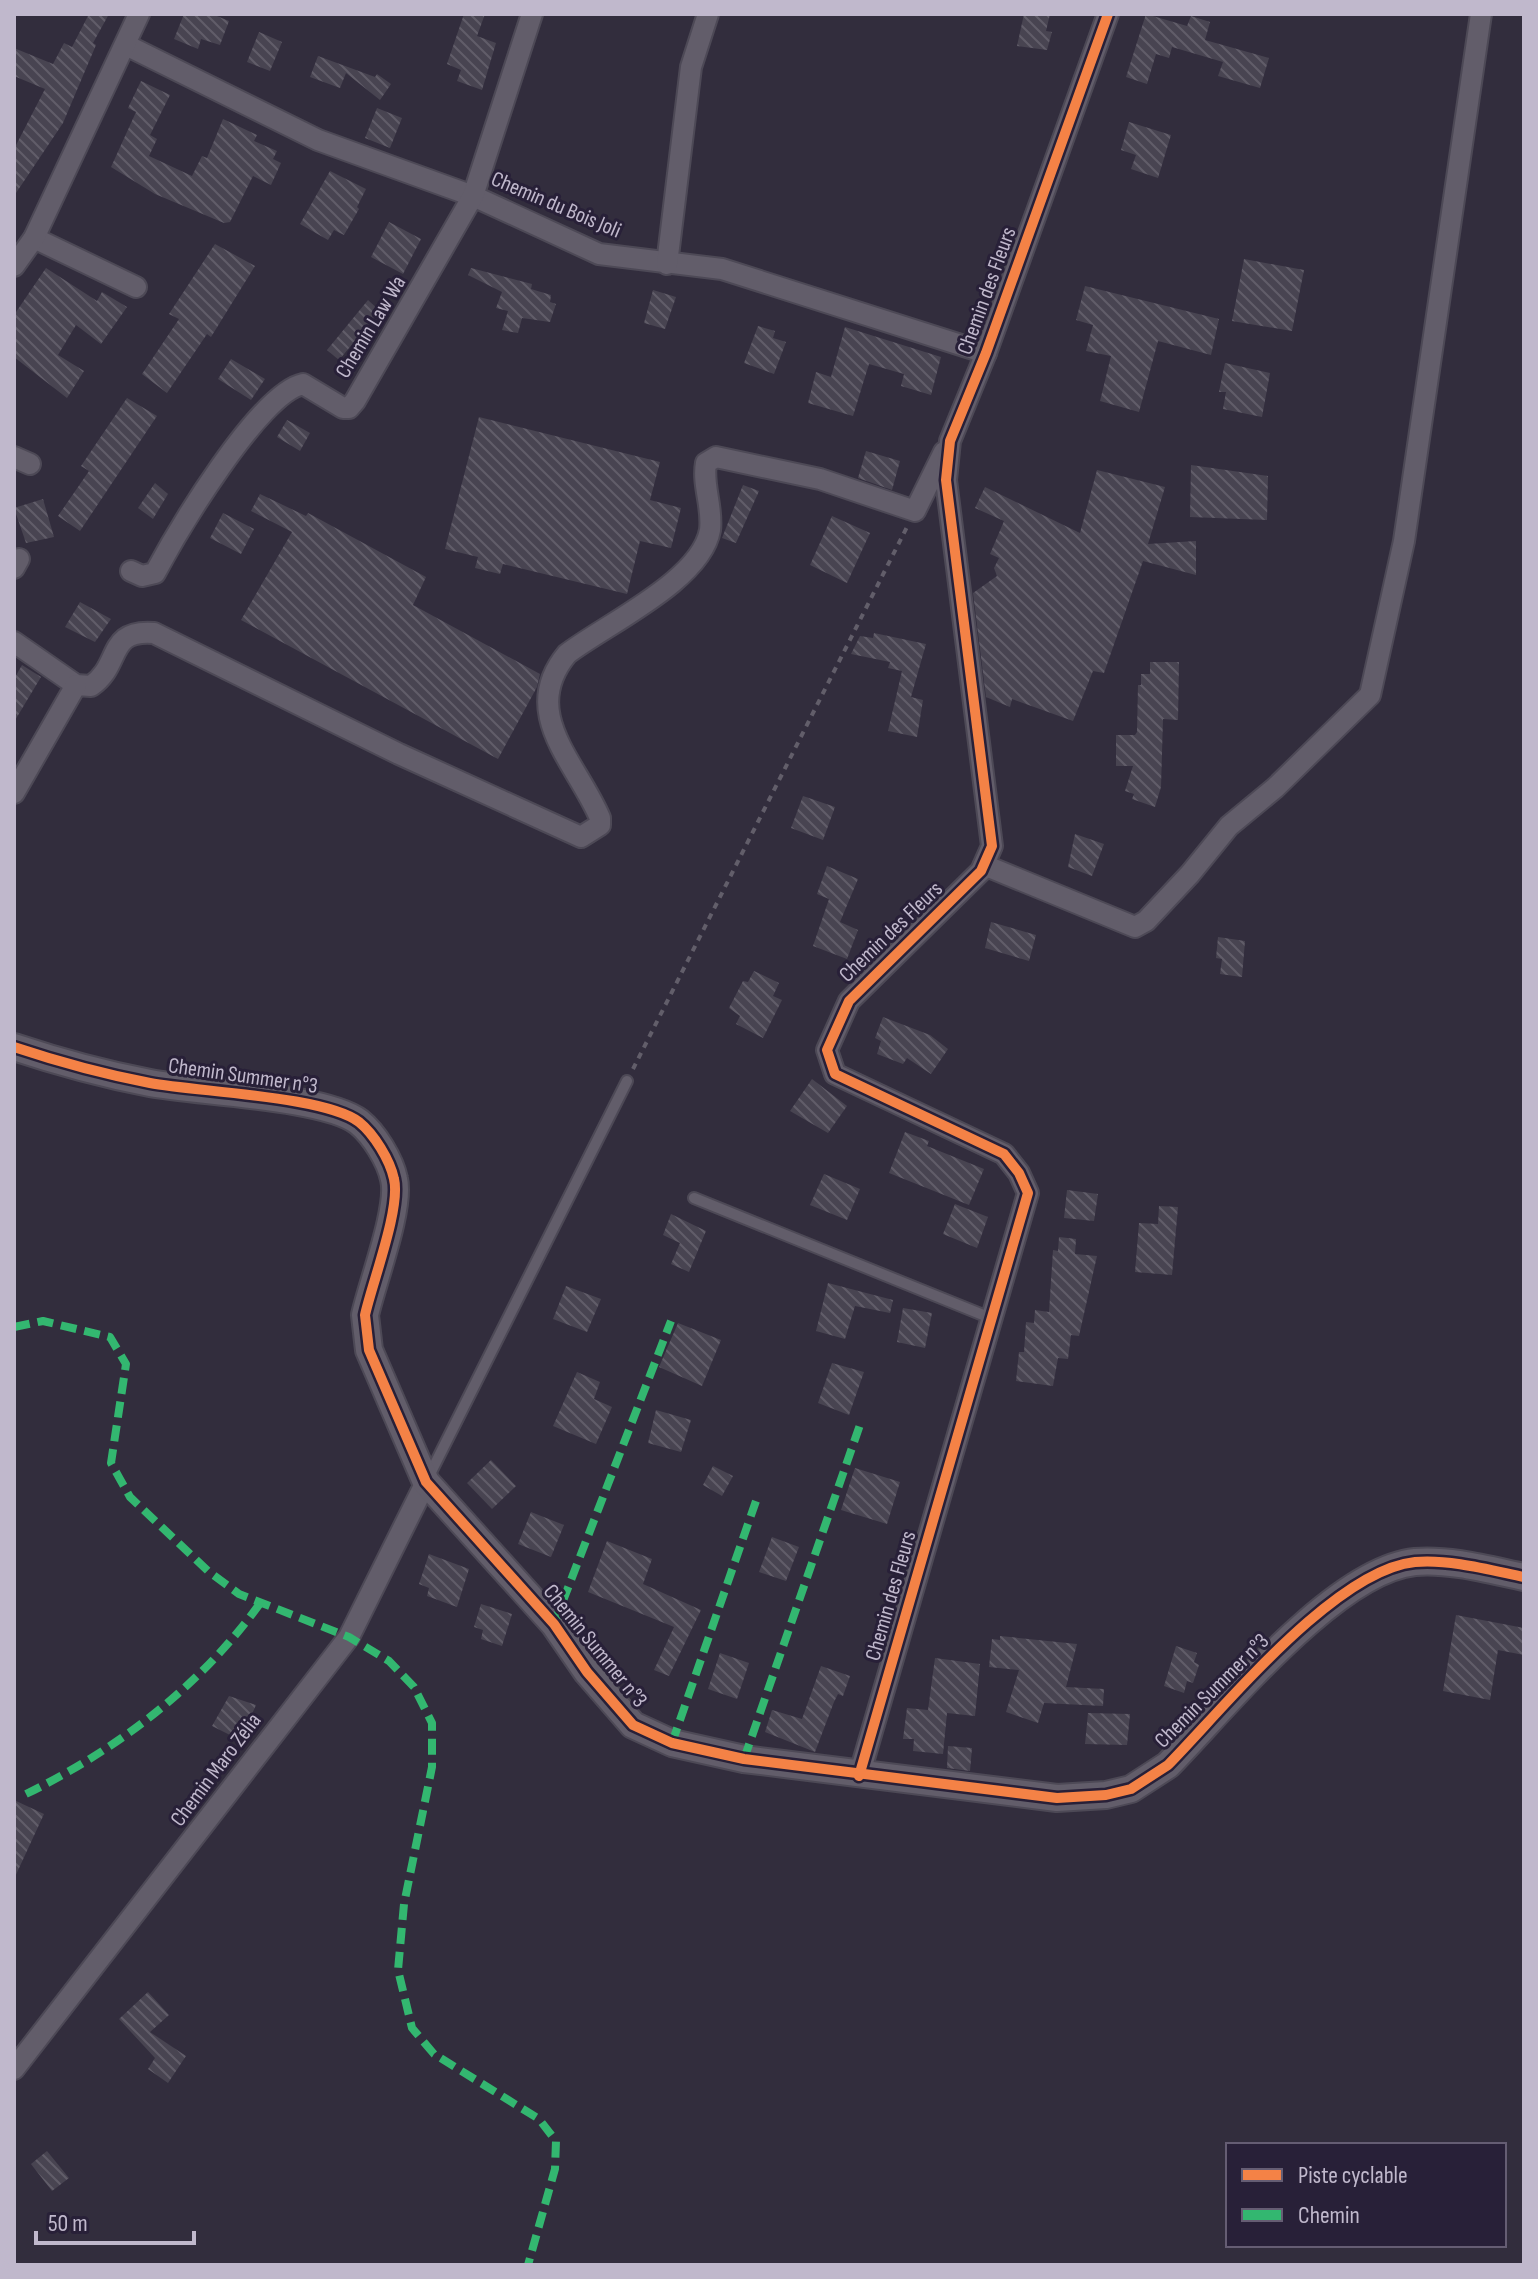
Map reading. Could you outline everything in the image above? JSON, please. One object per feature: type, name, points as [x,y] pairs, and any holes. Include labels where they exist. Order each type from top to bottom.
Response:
[{"type":"street","points":[[14,266],[34,238],[139,14]]},
{"type":"street","name":"Chemin Law Wa","points":[[131,571],[142,576],[155,573],[193,504],[277,397],[303,384],[343,408],[351,407],[432,272],[473,196],[532,14]]},
{"type":"street","points":[[667,264],[691,67],[708,14]]},
{"type":"street","name":"Chemin des Fleurs","points":[[859,1776],[1028,1193],[1019,1173],[1004,1154],[835,1074],[827,1050],[849,1001],[984,865],[992,846],[946,480],[950,441],[986,353],[1108,14]]},
{"type":"street","points":[[984,865],[1135,927],[1146,921],[1190,874],[1229,826],[1275,788],[1370,695],[1404,541],[1481,14]]},
{"type":"street","name":"Chemin du Bois Joli","points":[[126,45],[318,140],[473,196],[599,254],[722,269],[986,353]]},
{"type":"street","points":[[34,238],[136,287]]},
{"type":"street","points":[[14,642],[76,685],[91,686],[98,681],[129,633],[154,633],[399,754],[581,837],[592,833],[600,825],[600,818],[555,737],[548,712],[548,690],[555,669],[597,631],[674,582],[699,554],[709,535],[712,512],[706,463],[716,457],[760,463],[915,511],[950,441]]},
{"type":"street","points":[[14,793],[76,685]]},
{"type":"street","name":"Chemin Summer n°3","points":[[14,1047],[69,1066],[151,1083],[319,1105],[359,1122],[375,1141],[395,1180],[394,1202],[365,1315],[367,1340],[397,1423],[426,1482],[554,1624],[587,1672],[633,1725],[672,1743],[744,1759],[859,1776],[1057,1798],[1106,1795],[1131,1789],[1168,1765],[1319,1611],[1366,1576],[1417,1562],[1524,1577]]},
{"type":"street","name":"Chemin Maro Zélia","points":[[14,2069],[349,1637],[426,1482]]},
{"type":"lane","points":[[426,1482],[627,1081]]},
{"type":"lane","points":[[694,1198],[993,1319]]},
{"type":"path","points":[[627,1081],[915,511]]},
{"type":"building","points":[[89,14],[109,14],[93,43],[96,45],[63,123],[14,196],[14,149],[45,89],[14,76],[14,48],[53,64],[64,43],[72,47]]},
{"type":"building","points":[[184,14],[212,14],[229,21],[220,45],[201,39],[198,49],[174,39]]},
{"type":"building","points":[[464,14],[485,14],[477,36],[496,43],[482,90],[457,81],[461,70],[447,64]]},
{"type":"building","points":[[1024,14],[1050,14],[1046,31],[1052,32],[1047,50],[1017,46]]},
{"type":"building","points":[[1146,14],[1187,26],[1191,16],[1210,22],[1205,40],[1269,58],[1260,88],[1218,76],[1223,62],[1172,47],[1169,58],[1156,54],[1147,84],[1126,77]]},
{"type":"building","points":[[259,32],[282,42],[270,71],[247,62]]},
{"type":"building","points":[[318,56],[375,77],[377,74],[391,84],[380,100],[346,73],[340,88],[310,77]]},
{"type":"building","points":[[141,81],[170,95],[150,135],[157,139],[149,156],[192,176],[202,156],[207,158],[223,119],[257,135],[254,141],[277,151],[273,159],[281,163],[271,185],[253,176],[230,222],[224,223],[155,194],[111,167],[136,112],[128,108]]},
{"type":"building","points":[[377,108],[402,118],[390,148],[365,138]]},
{"type":"building","points":[[1129,122],[1171,135],[1158,178],[1131,169],[1136,155],[1121,150]]},
{"type":"building","points":[[330,171],[366,189],[344,235],[334,230],[328,240],[300,224]]},
{"type":"building","points":[[389,222],[421,239],[403,274],[371,257]]},
{"type":"building","points":[[215,244],[255,266],[211,337],[207,334],[167,393],[142,374],[179,319],[169,314]]},
{"type":"building","points":[[1244,259],[1304,270],[1292,331],[1232,321]]},
{"type":"building","points":[[46,268],[97,301],[102,292],[127,307],[101,344],[76,325],[58,355],[84,371],[67,398],[14,357],[14,315]]},
{"type":"building","points":[[471,268],[532,284],[531,289],[551,295],[550,302],[556,304],[550,322],[522,318],[518,333],[502,330],[508,311],[496,308],[502,292],[468,275]]},
{"type":"building","points":[[1085,286],[1219,319],[1211,355],[1158,341],[1139,412],[1100,401],[1111,356],[1086,351],[1093,325],[1076,320]]},
{"type":"building","points":[[653,290],[676,297],[665,329],[644,323]]},
{"type":"building","points":[[368,300],[380,311],[339,360],[327,350]]},
{"type":"building","points":[[758,326],[775,331],[773,338],[786,342],[774,374],[744,363]]},
{"type":"building","points":[[845,327],[941,357],[931,395],[901,386],[904,374],[869,364],[853,416],[808,403],[816,372],[831,377]]},
{"type":"building","points":[[231,359],[265,379],[251,400],[218,379]]},
{"type":"building","points":[[1225,363],[1270,373],[1262,417],[1223,409],[1226,392],[1219,392]]},
{"type":"building","points":[[127,398],[157,416],[80,531],[58,516],[89,471],[81,466]]},
{"type":"building","points":[[479,417],[660,462],[650,500],[681,508],[671,548],[640,541],[627,594],[503,564],[500,574],[475,568],[478,557],[445,549]]},
{"type":"building","points":[[287,420],[310,433],[300,451],[277,437]]},
{"type":"building","points":[[866,451],[900,461],[892,490],[858,478]]},
{"type":"building","points":[[1191,465],[1268,476],[1267,520],[1190,517]]},
{"type":"building","points":[[1097,470],[1165,487],[1148,544],[1196,541],[1196,575],[1143,561],[1104,673],[1093,671],[1073,721],[1012,699],[1010,707],[986,697],[973,593],[997,576],[994,568],[999,558],[990,554],[1004,521],[975,508],[985,487],[1080,533]]},
{"type":"building","points":[[155,483],[168,494],[153,519],[138,508]]},
{"type":"building","points":[[743,485],[759,491],[736,543],[722,538]]},
{"type":"building","points":[[260,494],[306,516],[308,513],[426,577],[413,605],[540,674],[537,687],[498,759],[241,620],[292,532],[251,511]]},
{"type":"building","points":[[43,499],[54,537],[26,543],[14,508]]},
{"type":"building","points":[[223,513],[254,529],[241,554],[210,538]]},
{"type":"building","points":[[832,516],[870,533],[847,583],[810,565]]},
{"type":"building","points":[[80,602],[111,619],[95,642],[65,627]]},
{"type":"building","points":[[874,633],[926,644],[911,697],[923,700],[917,737],[888,731],[902,671],[888,668],[890,662],[851,654],[860,636],[873,638]]},
{"type":"building","points":[[1150,662],[1179,662],[1178,720],[1163,719],[1161,787],[1155,807],[1132,799],[1134,794],[1125,791],[1133,766],[1116,766],[1116,735],[1135,735],[1137,732],[1138,685],[1141,685],[1141,674],[1150,674]]},
{"type":"building","points":[[22,665],[41,677],[14,722],[14,679]]},
{"type":"building","points":[[803,796],[835,807],[823,840],[791,828]]},
{"type":"building","points":[[1075,834],[1104,844],[1092,876],[1068,867]]},
{"type":"building","points":[[827,866],[858,879],[840,922],[858,930],[847,959],[813,946],[829,899],[817,894]]},
{"type":"building","points":[[991,922],[1036,935],[1029,961],[985,948]]},
{"type":"building","points":[[1218,937],[1245,941],[1242,977],[1220,974],[1222,959],[1216,958]]},
{"type":"building","points":[[754,971],[779,983],[773,996],[782,1000],[763,1038],[736,1024],[740,1016],[729,1008],[743,981],[748,982]]},
{"type":"building","points":[[883,1017],[930,1035],[948,1049],[931,1074],[907,1058],[903,1064],[877,1054],[881,1041],[875,1038]]},
{"type":"building","points":[[812,1079],[847,1106],[828,1133],[790,1111]]},
{"type":"building","points":[[905,1132],[929,1141],[927,1146],[984,1169],[969,1205],[889,1173]]},
{"type":"building","points":[[824,1174],[860,1189],[847,1220],[810,1205]]},
{"type":"building","points":[[1067,1190],[1098,1194],[1094,1221],[1064,1218]]},
{"type":"building","points":[[955,1204],[988,1217],[977,1248],[943,1234]]},
{"type":"building","points":[[1159,1206],[1178,1207],[1172,1275],[1135,1272],[1139,1223],[1158,1224]]},
{"type":"building","points":[[671,1214],[706,1231],[689,1272],[671,1264],[680,1243],[663,1235]]},
{"type":"building","points":[[1059,1237],[1076,1239],[1075,1254],[1097,1256],[1079,1336],[1071,1335],[1068,1359],[1058,1358],[1053,1386],[1016,1381],[1019,1352],[1024,1352],[1026,1322],[1034,1323],[1035,1310],[1049,1312],[1053,1250],[1058,1251]]},
{"type":"building","points":[[828,1283],[893,1300],[890,1313],[855,1306],[845,1339],[816,1331]]},
{"type":"building","points":[[566,1286],[601,1299],[587,1332],[553,1319]]},
{"type":"building","points":[[903,1308],[932,1313],[925,1348],[897,1342]]},
{"type":"building","points":[[678,1323],[721,1340],[702,1386],[659,1367]]},
{"type":"building","points":[[832,1363],[864,1372],[849,1415],[818,1403]]},
{"type":"building","points":[[577,1372],[600,1382],[594,1399],[612,1407],[596,1444],[553,1426]]},
{"type":"building","points":[[656,1410],[691,1420],[681,1452],[648,1443]]},
{"type":"building","points":[[491,1460],[516,1486],[492,1509],[467,1483]]},
{"type":"building","points":[[713,1466],[733,1476],[722,1496],[703,1485]]},
{"type":"building","points":[[855,1468],[900,1482],[887,1524],[841,1510]]},
{"type":"building","points":[[531,1512],[564,1525],[551,1557],[518,1544]]},
{"type":"building","points":[[772,1537],[799,1547],[786,1581],[759,1572]]},
{"type":"building","points":[[607,1541],[652,1559],[643,1584],[701,1610],[669,1676],[654,1670],[674,1627],[588,1592]]},
{"type":"building","points":[[429,1554],[469,1569],[457,1607],[427,1596],[429,1588],[419,1584]]},
{"type":"building","points":[[481,1604],[512,1614],[502,1646],[481,1639],[483,1630],[474,1627]]},
{"type":"building","points":[[1456,1615],[1524,1628],[1524,1655],[1498,1650],[1490,1700],[1443,1691]]},
{"type":"building","points":[[1000,1636],[1077,1644],[1066,1687],[1104,1689],[1103,1706],[1044,1703],[1038,1723],[1006,1712],[1019,1670],[989,1667],[992,1639],[1000,1640]]},
{"type":"building","points":[[1176,1646],[1197,1653],[1194,1662],[1199,1665],[1193,1683],[1187,1681],[1184,1693],[1164,1686]]},
{"type":"building","points":[[720,1653],[749,1663],[737,1699],[708,1689]]},
{"type":"building","points":[[935,1658],[980,1664],[975,1716],[947,1713],[943,1754],[913,1751],[914,1739],[903,1739],[907,1708],[928,1710]]},
{"type":"building","points":[[821,1666],[850,1676],[843,1696],[838,1694],[834,1702],[815,1752],[765,1732],[772,1710],[802,1719]]},
{"type":"building","points":[[229,1696],[256,1705],[247,1725],[240,1722],[232,1736],[212,1726]]},
{"type":"building","points":[[1088,1713],[1130,1714],[1127,1745],[1085,1744]]},
{"type":"building","points":[[948,1746],[972,1748],[970,1771],[947,1768]]},
{"type":"building","points":[[14,1800],[44,1814],[14,1879]]},
{"type":"building","points":[[148,1992],[169,2015],[150,2032],[186,2056],[168,2083],[148,2069],[155,2058],[119,2019]]},
{"type":"building","points":[[47,2151],[69,2178],[52,2191],[31,2164]]},
{"type":"marked path","points":[[14,1327],[43,1321],[110,1337],[126,1364],[111,1463],[130,1497],[208,1571],[239,1594],[349,1637],[389,1661],[414,1687],[432,1723],[432,1767],[404,1904],[398,1970],[412,2028],[434,2054],[539,2119],[556,2141],[555,2169],[528,2265]]},
{"type":"marked path","points":[[554,1624],[671,1321]]},
{"type":"marked path","points":[[744,1759],[862,1419]]},
{"type":"marked path","points":[[672,1743],[756,1501]]},
{"type":"marked path","points":[[26,1794],[93,1757],[156,1713],[212,1661],[261,1602]]},
{"type":"cycle path","points":[[859,1776],[1028,1193],[1019,1173],[1004,1154],[835,1074],[827,1050],[849,1001],[981,871],[992,846],[946,480],[950,441],[986,353],[1108,14]]},
{"type":"cycle path","points":[[14,1047],[150,1083],[319,1106],[342,1113],[365,1127],[389,1164],[395,1192],[390,1226],[365,1315],[369,1350],[426,1482],[554,1624],[587,1672],[633,1725],[672,1743],[744,1759],[1057,1798],[1106,1795],[1131,1789],[1168,1765],[1250,1677],[1317,1614],[1351,1589],[1384,1571],[1415,1562],[1442,1562],[1524,1577]]}]
